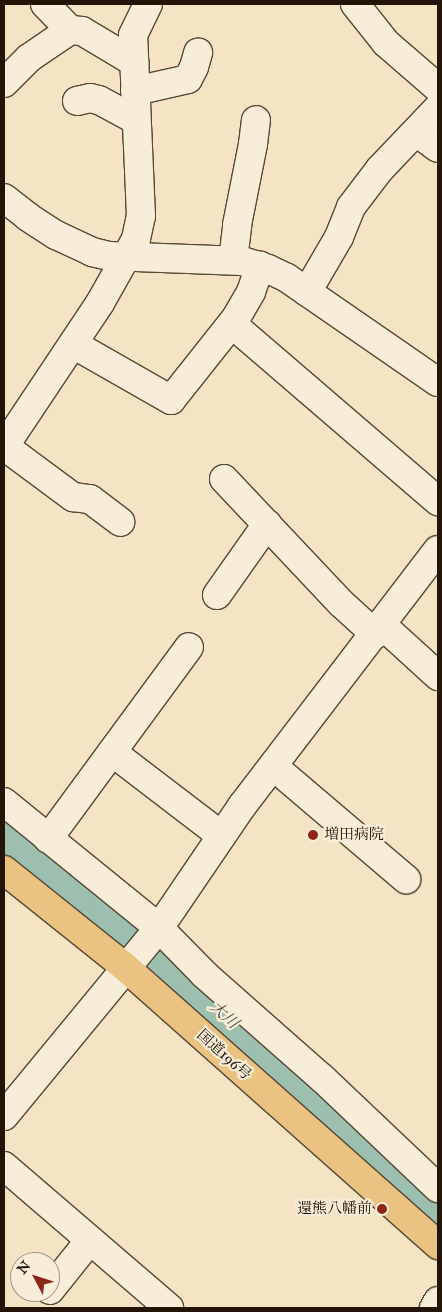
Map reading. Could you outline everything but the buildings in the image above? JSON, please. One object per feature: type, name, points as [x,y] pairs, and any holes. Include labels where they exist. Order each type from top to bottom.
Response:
[{"type":"highway","name":"国道196号","points":[[4,870],[144,945],[438,1245]]},
{"type":"street","points":[[45,4],[70,30]]},
{"type":"street","points":[[355,4],[386,43],[438,88]]},
{"type":"street","points":[[120,522],[90,499],[73,497],[4,446],[73,344],[127,257],[136,239],[141,216],[133,36],[141,7]]},
{"type":"street","points":[[4,83],[29,58],[70,30],[82,31],[134,62]]},
{"type":"street","points":[[135,91],[188,79],[198,53]]},
{"type":"street","points":[[77,101],[90,98],[99,100],[136,120]]},
{"type":"street","points":[[307,292],[339,237],[351,207],[380,169],[438,108]]},
{"type":"street","points":[[233,260],[237,225],[256,120]]},
{"type":"street","points":[[416,132],[438,148]]},
{"type":"street","points":[[4,198],[28,217],[78,247],[109,256],[233,260],[260,266],[288,278],[438,382]]},
{"type":"street","points":[[73,344],[171,400],[232,324],[251,292],[260,266]]},
{"type":"street","points":[[232,324],[438,501]]},
{"type":"street","points":[[224,479],[342,604],[438,676]]},
{"type":"street","points":[[217,595],[267,524]]},
{"type":"street","points":[[4,1116],[144,945],[273,766],[438,550]]},
{"type":"street","points":[[48,839],[189,647]]},
{"type":"street","points":[[112,752],[222,836]]},
{"type":"street","points":[[273,766],[406,879]]},
{"type":"street","points":[[4,802],[48,839],[144,945],[205,974],[322,1078],[438,1188]]},
{"type":"street","points":[[4,1166],[169,1308]]},
{"type":"street","points":[[60,1278],[90,1240]]},
{"type":"street","points":[[434,1308],[438,1301]]},
{"type":"waterway","name":"大川","points":[[4,827],[113,913],[438,1210]]},
{"type":"place","name":"増田病院","points":[[313,835]]},
{"type":"place","name":"還熊八幡前","points":[[382,1209]]}]
